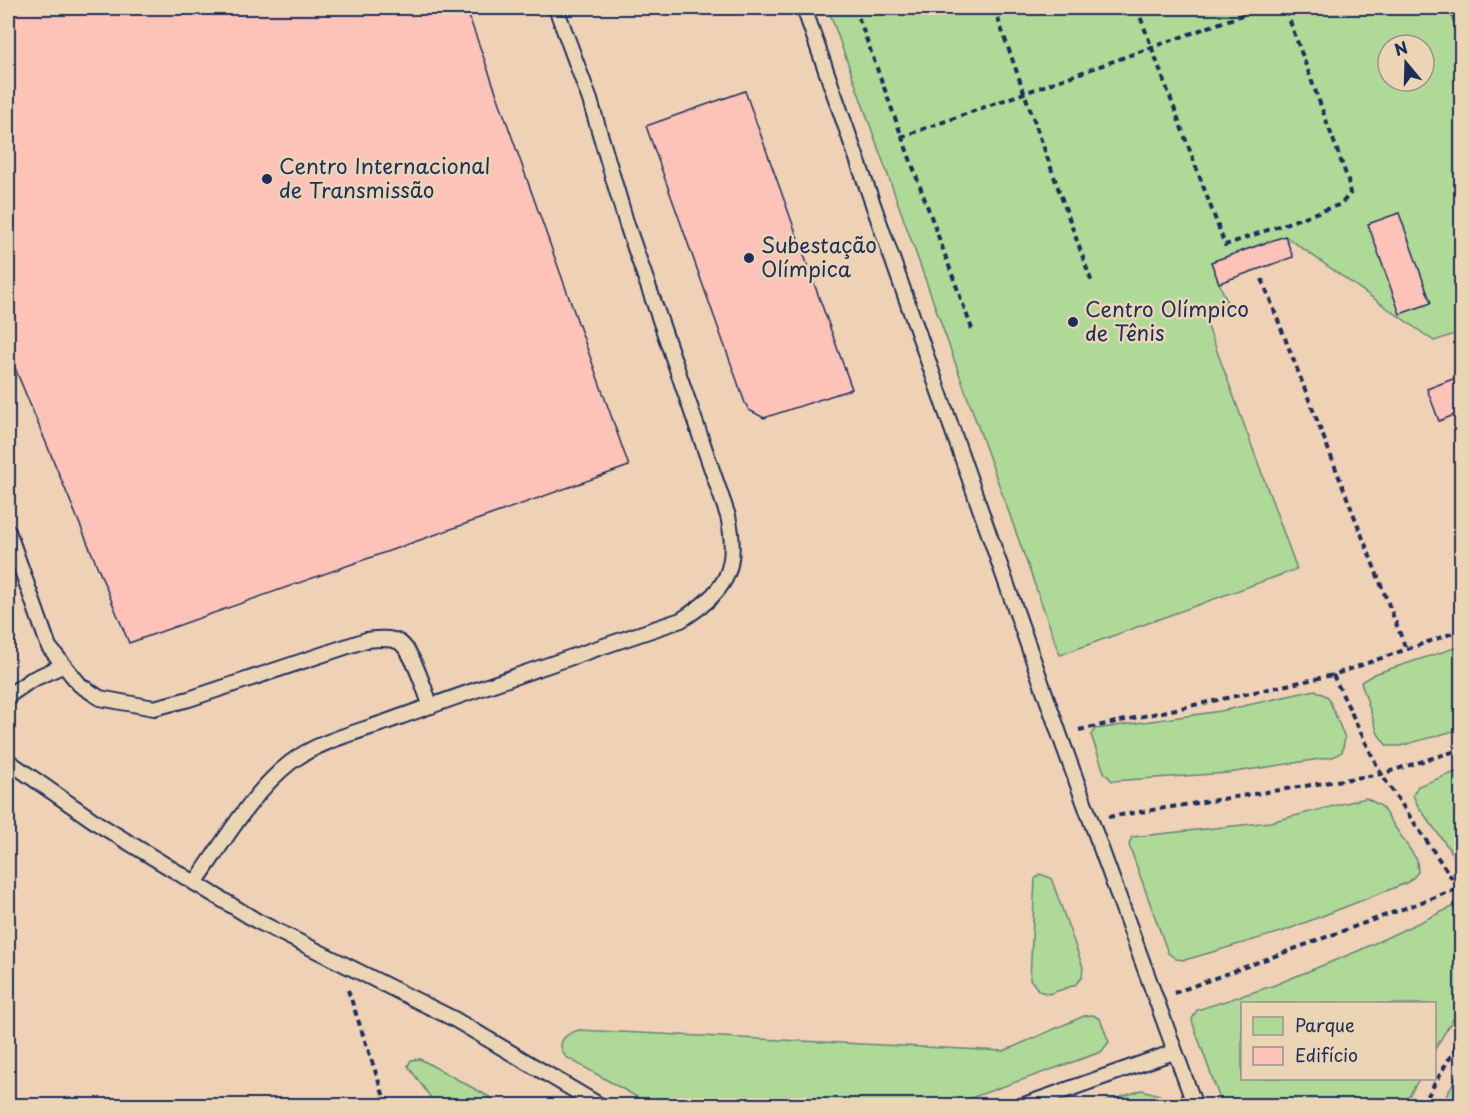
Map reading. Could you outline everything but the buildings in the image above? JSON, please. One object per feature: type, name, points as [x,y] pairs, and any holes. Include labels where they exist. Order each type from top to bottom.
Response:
[{"type":"lane","points":[[195,883],[246,811],[275,776],[294,760],[321,746],[431,706],[681,620],[707,603],[721,589],[729,566],[732,531],[728,516],[627,225],[590,100],[556,8]]},
{"type":"lane","points":[[804,8],[1060,736],[1195,1106]]},
{"type":"lane","points":[[8,531],[49,648],[62,666],[81,685],[100,698],[154,708],[189,699],[366,639],[382,638],[399,642],[407,650],[431,706]]},
{"type":"lane","points":[[8,696],[31,680],[62,666]]},
{"type":"lane","points":[[8,761],[100,825],[257,921],[454,1019],[601,1106]]},
{"type":"lane","points":[[1021,1106],[1174,1052]]},
{"type":"path","points":[[855,8],[972,329]]},
{"type":"path","points":[[994,8],[1092,283]]},
{"type":"path","points":[[1137,8],[1225,245],[1341,204],[1350,194],[1348,180],[1285,8]]},
{"type":"path","points":[[902,137],[1262,8]]},
{"type":"path","points":[[1262,279],[1406,649]]},
{"type":"path","points":[[1060,736],[1098,724],[1333,675],[1461,630]]},
{"type":"path","points":[[1333,675],[1381,774],[1461,893]]},
{"type":"path","points":[[1090,820],[1381,774],[1461,749]]},
{"type":"path","points":[[1155,1000],[1457,889]]},
{"type":"path","points":[[339,962],[387,1106]]},
{"type":"path","points":[[1422,1106],[1461,1036]]},
{"type":"green space","name":"Centro Olímpico de Tênis","points":[[828,8],[1461,8],[1461,332],[1434,341],[1285,236],[1211,262],[1227,302],[1203,313],[1297,569],[1060,655]]},
{"type":"green space","points":[[1461,646],[1461,729],[1400,746],[1387,746],[1378,734],[1361,682],[1374,674]]},
{"type":"green space","points":[[1315,690],[1328,697],[1345,738],[1342,752],[1333,757],[1228,773],[1112,781],[1104,772],[1091,735],[1095,729],[1221,711]]},
{"type":"green space","points":[[1461,770],[1461,865],[1418,806],[1413,795],[1418,786]]},
{"type":"green space","points":[[1366,798],[1381,806],[1417,860],[1418,872],[1409,882],[1281,932],[1185,960],[1176,959],[1168,953],[1129,845],[1132,837],[1270,822]]},
{"type":"green space","points":[[1040,874],[1051,878],[1083,967],[1082,977],[1075,985],[1049,994],[1039,991],[1030,979],[1035,879]]},
{"type":"green space","points":[[1452,907],[1461,912],[1461,1006],[1436,1047],[1436,1002],[1241,1002],[1241,1080],[1418,1080],[1404,1105],[1222,1105],[1193,1024],[1192,1019],[1197,1010],[1272,986],[1358,951]]},
{"type":"green space","points":[[1093,1015],[1100,1019],[1109,1042],[1101,1052],[948,1106],[651,1105],[566,1057],[561,1047],[565,1037],[579,1030],[1004,1051],[1084,1016]]},
{"type":"green space","points":[[420,1059],[504,1105],[436,1105],[408,1066],[411,1060]]},
{"type":"green space","points":[[1461,1067],[1461,1105],[1442,1105]]},
{"type":"green space","points":[[1142,1090],[1159,1095],[1171,1105],[1096,1105]]},
{"type":"place","name":"Centro Internacional de Transmissão","points":[[267,179]]},
{"type":"place","name":"Subestação Olímpica","points":[[749,258]]},
{"type":"place","name":"Centro Olímpico de Tênis","points":[[1073,322]]}]
